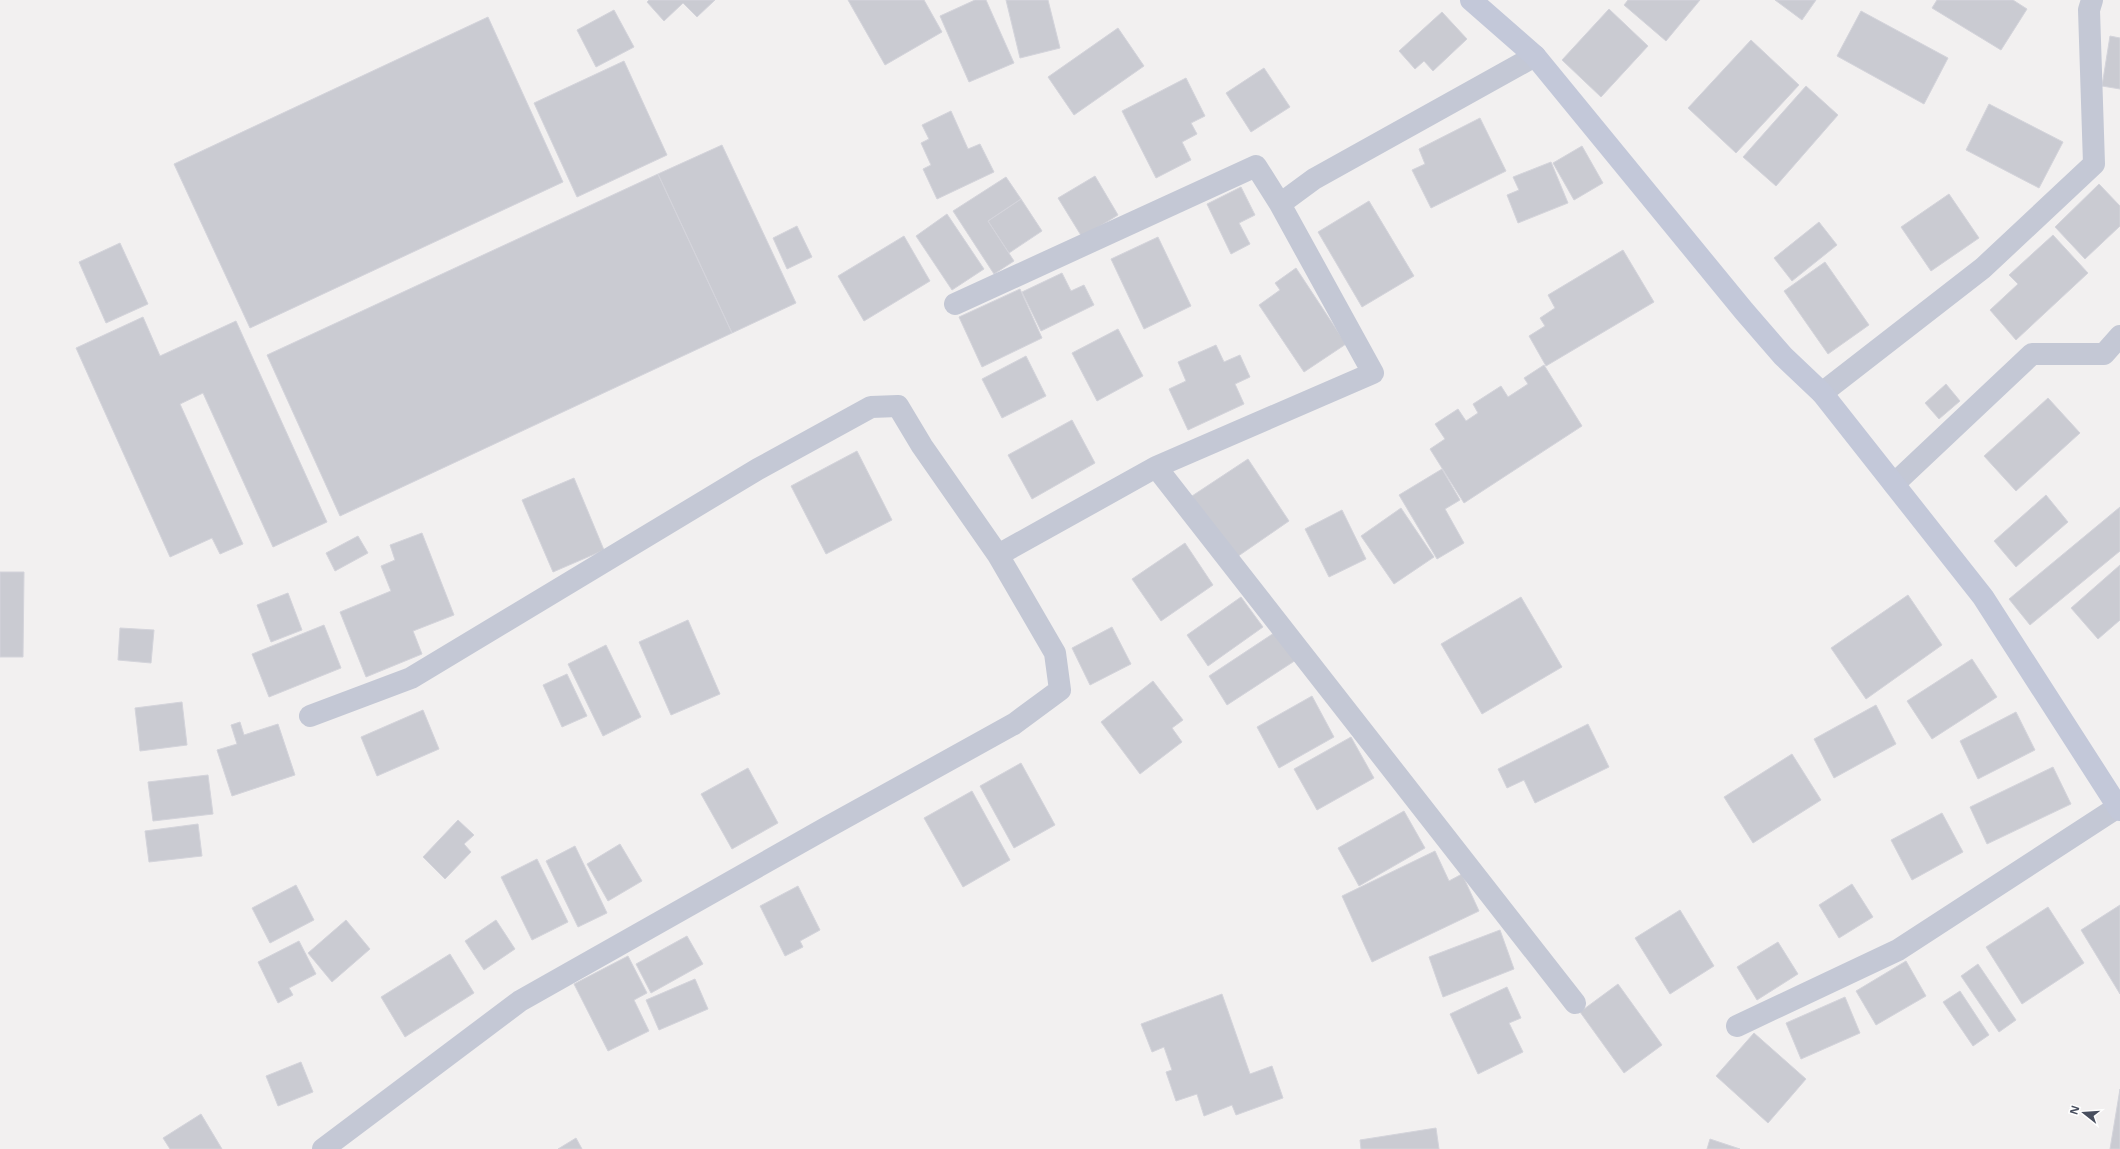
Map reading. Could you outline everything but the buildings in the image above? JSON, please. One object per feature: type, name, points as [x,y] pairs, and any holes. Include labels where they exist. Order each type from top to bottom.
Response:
[{"type":"street","points":[[1471,0],[1535,56],[1783,356],[1822,394],[1983,597],[2119,808],[1898,950],[1737,1026]]},
{"type":"street","points":[[1822,394],[1983,268],[2094,164],[2089,10],[2092,0]]},
{"type":"street","points":[[1280,204],[1314,179],[1535,56]]},
{"type":"street","points":[[955,304],[1256,166],[1280,204],[1373,373],[1156,467],[998,555]]},
{"type":"street","points":[[1894,484],[2032,354],[2104,354],[2120,336]]},
{"type":"street","points":[[310,716],[411,678],[758,470],[871,407],[898,406],[922,446],[998,555],[1055,653],[1060,690],[1014,724],[826,828],[520,1001],[323,1149]]},
{"type":"street","points":[[1156,467],[1574,1003]]}]
